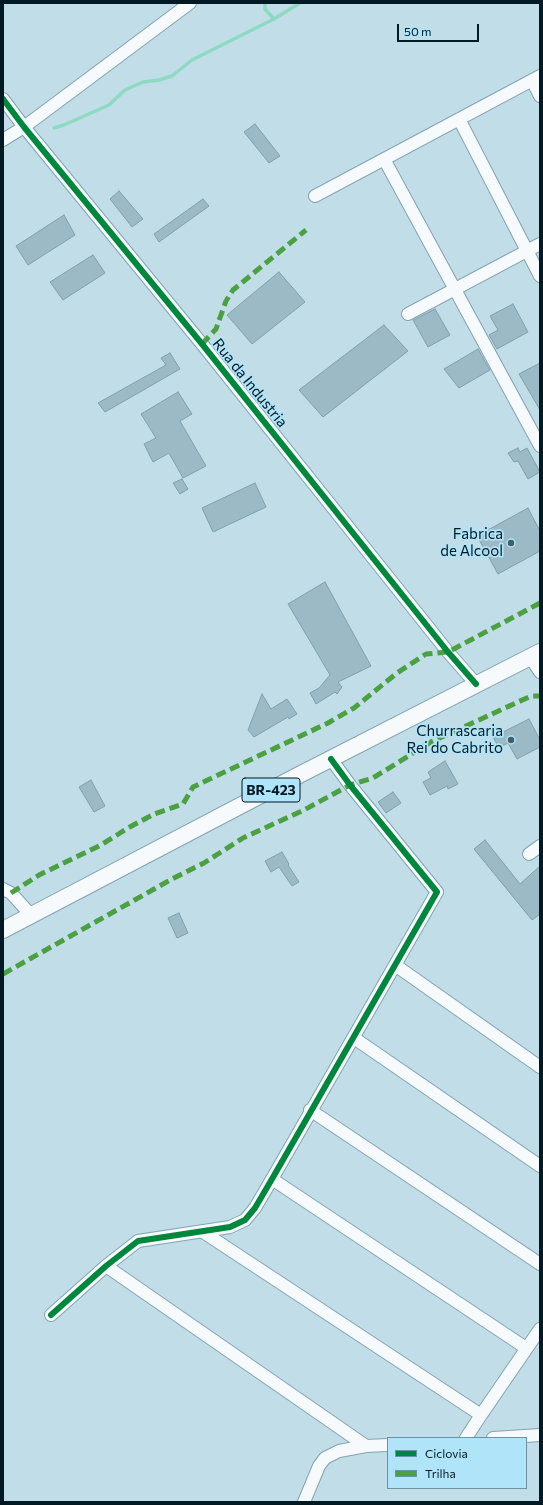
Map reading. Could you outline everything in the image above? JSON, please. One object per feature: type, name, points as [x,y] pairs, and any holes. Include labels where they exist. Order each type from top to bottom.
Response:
[{"type":"main road","name":"BR-423","points":[[3,930],[331,758],[535,655]]},
{"type":"street","points":[[3,140],[24,127],[190,3]]},
{"type":"street","points":[[315,196],[536,78],[540,96]]},
{"type":"street","name":"Rua da Industria","points":[[3,99],[24,127],[202,344],[448,652],[476,684]]},
{"type":"street","points":[[459,119],[540,276]]},
{"type":"street","points":[[384,159],[540,446]]},
{"type":"street","points":[[408,314],[540,244]]},
{"type":"street","points":[[535,655],[540,672]]},
{"type":"street","points":[[51,1315],[106,1266],[138,1241],[230,1227],[245,1220],[272,1179],[310,1110],[354,1038],[437,892],[350,785],[331,758]]},
{"type":"street","points":[[529,854],[540,846]]},
{"type":"street","points":[[3,889],[11,893],[31,915]]},
{"type":"street","points":[[395,965],[540,1067]]},
{"type":"street","points":[[354,1038],[540,1166]]},
{"type":"street","points":[[310,1110],[540,1264]]},
{"type":"street","points":[[272,1179],[526,1348]]},
{"type":"street","points":[[203,1232],[481,1415]]},
{"type":"street","points":[[106,1266],[366,1446]]},
{"type":"street","points":[[467,1437],[540,1329]]},
{"type":"street","points":[[509,1437],[540,1435]]},
{"type":"street","points":[[304,1502],[318,1466],[325,1458],[340,1451],[366,1446],[387,1445]]},
{"type":"building","points":[[255,124],[280,156],[269,163],[244,132]]},
{"type":"building","points":[[119,191],[143,219],[132,227],[110,199]]},
{"type":"building","points":[[203,199],[209,206],[159,242],[154,234]]},
{"type":"building","points":[[64,215],[75,235],[28,265],[16,246]]},
{"type":"building","points":[[93,255],[105,273],[63,300],[50,282]]},
{"type":"building","points":[[279,272],[305,302],[252,344],[227,315]]},
{"type":"building","points":[[513,304],[528,332],[497,349],[489,335],[498,330],[490,316]]},
{"type":"building","points":[[435,309],[450,335],[428,347],[413,320]]},
{"type":"building","points":[[384,325],[408,351],[323,417],[299,390]]},
{"type":"building","points":[[478,349],[490,370],[459,388],[444,369]]},
{"type":"building","points":[[170,353],[180,369],[105,412],[98,403],[166,365],[161,358]]},
{"type":"building","points":[[540,363],[540,410],[519,374]]},
{"type":"building","points":[[178,392],[192,414],[180,421],[206,466],[183,478],[169,453],[153,462],[144,444],[156,438],[141,414]]},
{"type":"building","points":[[518,448],[520,452],[527,448],[540,472],[528,479],[518,461],[514,462],[508,453]]},
{"type":"building","points":[[182,479],[188,489],[180,494],[173,483]]},
{"type":"building","points":[[255,483],[266,507],[213,532],[202,508]]},
{"type":"building","name":"Fabrica de Alcool","points":[[528,508],[540,531],[540,551],[498,574],[477,536]]},
{"type":"building","points":[[325,582],[371,666],[338,682],[342,687],[337,694],[335,692],[316,704],[310,693],[319,688],[330,675],[288,604]]},
{"type":"building","points":[[262,694],[271,709],[287,699],[297,714],[289,719],[288,717],[254,737],[248,730]]},
{"type":"building","name":"Churrascaria Rei do Cabrito","points":[[529,719],[540,740],[540,747],[517,759],[508,743],[499,748],[493,737]]},
{"type":"building","points":[[445,761],[458,784],[448,789],[447,786],[430,795],[423,782],[431,778],[428,772]]},
{"type":"building","points":[[91,780],[105,806],[94,812],[79,787]]},
{"type":"building","points":[[393,792],[401,803],[386,813],[378,802]]},
{"type":"building","points":[[485,840],[520,884],[540,866],[540,914],[532,920],[474,849]]},
{"type":"building","points":[[282,852],[299,882],[292,886],[279,867],[271,872],[265,861]]},
{"type":"building","points":[[179,913],[188,933],[177,938],[168,918]]},
{"type":"waterway","points":[[265,3],[265,9],[274,19]]},
{"type":"waterway","points":[[54,128],[109,105],[125,90],[143,82],[159,80],[172,76],[192,60],[274,19],[300,3]]},
{"type":"marked path","points":[[202,344],[216,329],[226,301],[233,290],[306,230]]},
{"type":"marked path","points":[[11,893],[39,875],[101,845],[154,814],[183,804],[193,787],[328,723],[354,708],[397,673],[426,654],[448,652],[540,603]]},
{"type":"marked path","points":[[3,974],[172,879],[204,863],[243,838],[304,810],[350,785],[373,778],[431,742],[531,696],[540,696]]},
{"type":"cycle path","points":[[3,99],[24,127],[202,344],[448,652],[476,684]]},
{"type":"cycle path","points":[[51,1315],[106,1266],[138,1241],[230,1227],[245,1220],[255,1208],[272,1179],[437,892],[350,785],[331,759]]},
{"type":"place","name":"Fabrica de Alcool","points":[[511,543]]},
{"type":"place","name":"Churrascaria Rei do Cabrito","points":[[511,740]]}]
